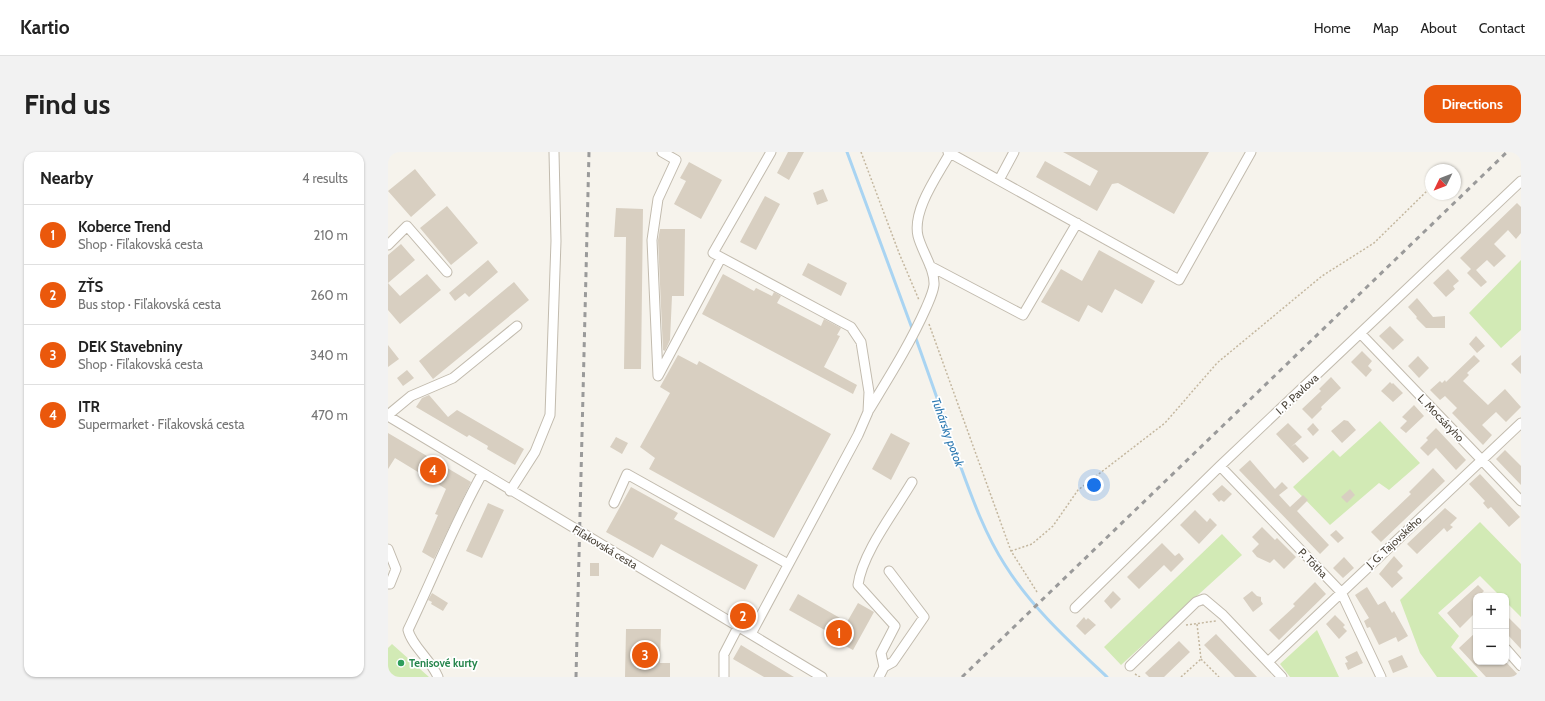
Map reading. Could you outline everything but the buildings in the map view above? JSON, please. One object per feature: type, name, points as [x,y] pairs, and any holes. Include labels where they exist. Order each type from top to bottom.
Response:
[{"type":"street","points":[[510,491],[535,452],[550,415],[556,241],[554,152]]},
{"type":"street","points":[[662,152],[676,160],[658,199],[652,240],[658,376],[721,258]]},
{"type":"street","points":[[771,152],[713,254],[851,327],[861,342],[869,392],[868,412]]},
{"type":"street","points":[[751,634],[858,435],[868,412],[900,359],[923,315],[934,285],[930,266],[918,236],[917,222],[921,206],[949,152],[1179,280],[1251,152]]},
{"type":"street","points":[[999,180],[1014,152]]},
{"type":"street","name":"I. P. Pavlova","points":[[1075,608],[1220,466],[1521,181]]},
{"type":"street","points":[[930,266],[1023,315],[1077,223]]},
{"type":"street","points":[[388,245],[407,226],[447,272]]},
{"type":"street","points":[[388,416],[411,396],[453,378],[517,326]]},
{"type":"street","name":"L. Mocsáryho","points":[[1361,334],[1521,501]]},
{"type":"street","name":"Fiľakovská cesta","points":[[388,416],[510,491],[822,677]]},
{"type":"street","name":"J. G. Tajovského","points":[[1268,662],[1521,423]]},
{"type":"street","name":"P. Tótha","points":[[1220,466],[1341,592],[1381,677]]},
{"type":"street","points":[[438,677],[428,658],[410,637],[408,630],[446,550],[460,513],[482,474]]},
{"type":"street","points":[[614,502],[627,474],[788,564]]},
{"type":"street","points":[[884,667],[881,653],[895,626],[858,584],[859,573],[873,546],[912,482]]},
{"type":"street","points":[[388,549],[396,569],[390,584],[388,584]]},
{"type":"street","points":[[878,677],[884,667],[893,662],[924,617],[888,571]]},
{"type":"street","points":[[1130,666],[1196,602],[1204,599],[1224,616],[1282,677]]},
{"type":"street","points":[[727,676],[724,654],[738,627]]},
{"type":"street","points":[[1509,652],[1521,666]]},
{"type":"path","points":[[861,152],[1011,551],[1037,592]]},
{"type":"path","points":[[1011,551],[1032,544],[1053,526],[1078,490],[1165,423],[1217,363],[1322,276],[1374,243],[1425,193]]},
{"type":"path","points":[[1175,622],[1182,626],[1215,621],[1224,616]]},
{"type":"path","points":[[1197,624],[1201,659],[1219,677]]},
{"type":"path","points":[[1181,677],[1201,659]]},
{"type":"green space","points":[[1521,260],[1521,330],[1501,348],[1469,313]]},
{"type":"green space","points":[[1380,421],[1420,463],[1389,490],[1379,483],[1330,525],[1293,487],[1333,450],[1340,457]]},
{"type":"green space","points":[[1480,522],[1521,564],[1521,617],[1509,605],[1509,593],[1497,593],[1480,576],[1438,613],[1459,636],[1451,647],[1478,677],[1437,677],[1420,653],[1400,600]]},
{"type":"green space","points":[[1222,534],[1242,555],[1121,665],[1104,647]]},
{"type":"green space","points":[[1317,630],[1339,677],[1290,677],[1280,664]]},
{"type":"green space","name":"Tenisové kurty","points":[[392,644],[429,677],[388,677],[388,648]]},
{"type":"waterway","name":"Tuhársky potok","points":[[847,152],[913,331]]},
{"type":"waterway","name":"Tuhársky potok","points":[[915,336],[972,497],[997,552],[1016,581],[1039,610],[1107,677]]},
{"type":"railway","points":[[576,677],[589,152]]},
{"type":"railway","points":[[962,677],[1507,152]]},
{"type":"place","name":"ITR","points":[[433,470]]},
{"type":"place","name":"ZŤS","points":[[743,616]]},
{"type":"place","name":"Koberce Trend","points":[[839,633]]},
{"type":"place","name":"DEK Stavebniny","points":[[645,655]]},
{"type":"place","name":"Tenisové kurty","points":[[401,663]]}]
